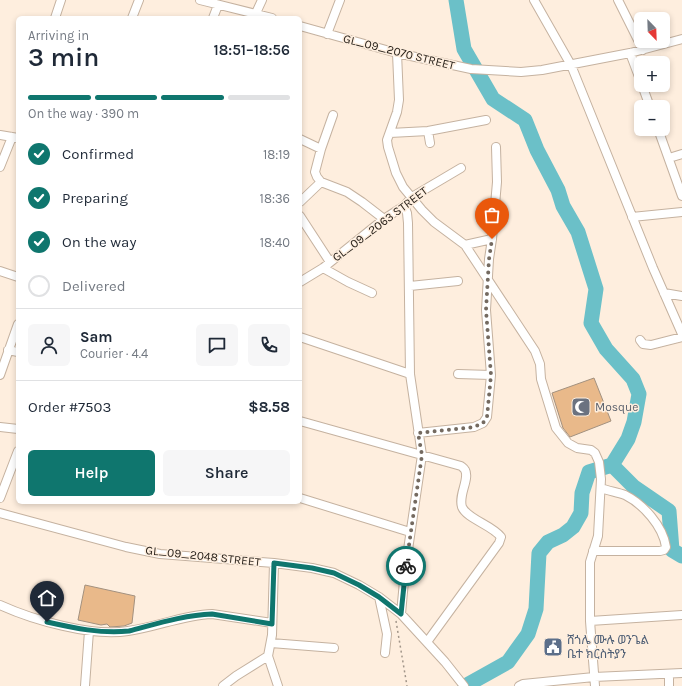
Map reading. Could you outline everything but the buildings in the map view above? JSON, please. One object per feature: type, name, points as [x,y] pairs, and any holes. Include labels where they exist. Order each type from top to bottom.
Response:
[{"type":"street","points":[[56,16],[61,0]]},
{"type":"street","points":[[133,16],[139,0]]},
{"type":"street","points":[[200,0],[266,16]]},
{"type":"street","points":[[256,13],[262,0]]},
{"type":"street","name":"GL_09_2070 STREET","points":[[327,34],[340,0]]},
{"type":"street","points":[[534,0],[571,65],[632,217],[682,335],[651,345],[643,344],[640,340]]},
{"type":"street","points":[[618,0],[643,50]]},
{"type":"street","points":[[214,16],[218,5]]},
{"type":"street","name":"GL_09_2070 STREET","points":[[302,27],[397,53],[471,69],[521,72],[571,65],[630,53],[682,39]]},
{"type":"street","points":[[397,53],[399,100],[397,112],[387,140],[396,173],[403,187],[422,210],[434,222],[466,245],[535,351],[540,364],[541,380],[556,428],[568,443],[577,448],[591,450],[596,453],[600,462],[601,488],[598,536],[590,562],[590,621],[595,686]]},
{"type":"street","points":[[630,53],[634,63]]},
{"type":"street","points":[[333,115],[321,148],[315,172],[317,177],[321,182],[347,192],[384,219]]},
{"type":"street","points":[[390,133],[428,131],[486,120]]},
{"type":"street","points":[[428,131],[430,142]]},
{"type":"street","points":[[0,135],[15,138],[0,167]]},
{"type":"street","points":[[661,136],[682,196]]},
{"type":"street","points":[[302,140],[321,148]]},
{"type":"street","points":[[418,433],[474,427],[483,423],[487,417],[491,375],[486,310],[489,259],[497,182],[496,147]]},
{"type":"street","points":[[669,158],[682,154]]},
{"type":"street","name":"GL_09_2063 STREET","points":[[302,281],[323,268],[384,219],[404,206],[412,197],[460,168]]},
{"type":"street","points":[[302,200],[321,182]]},
{"type":"street","points":[[398,612],[422,455],[410,374],[408,223],[407,213],[404,206]]},
{"type":"street","points":[[632,217],[682,212]]},
{"type":"street","points":[[302,219],[330,262]]},
{"type":"street","points":[[466,245],[492,239]]},
{"type":"street","points":[[323,268],[372,293]]},
{"type":"street","points":[[0,271],[16,276]]},
{"type":"street","points":[[410,286],[458,281]]},
{"type":"street","points":[[664,293],[682,296]]},
{"type":"street","points":[[0,375],[16,329]]},
{"type":"street","points":[[302,338],[410,374]]},
{"type":"street","points":[[8,350],[16,352]]},
{"type":"street","points":[[458,374],[491,375]]},
{"type":"street","points":[[302,422],[461,466],[465,470],[466,476],[461,498],[462,507],[466,513],[497,532],[501,537],[499,543],[427,642]]},
{"type":"street","points":[[0,427],[16,429]]},
{"type":"street","points":[[0,498],[16,456]]},
{"type":"street","points":[[593,551],[660,551],[664,550],[666,547],[659,529],[649,514],[638,504],[624,495],[601,488]]},
{"type":"street","points":[[302,499],[410,532]]},
{"type":"street","name":"GL_09_2048 STREET","points":[[0,513],[126,547],[160,554],[274,563],[312,568],[334,573],[379,597],[398,612],[456,674],[464,686]]},
{"type":"street","points":[[274,563],[271,643],[268,656],[278,686]]},
{"type":"street","points":[[379,597],[387,634],[385,653]]},
{"type":"street","points":[[0,605],[47,622],[89,631],[129,631],[186,617],[208,614],[272,624]]},
{"type":"street","points":[[590,621],[682,615]]},
{"type":"street","points":[[85,686],[89,631]]},
{"type":"street","points":[[271,643],[334,648]]},
{"type":"street","points":[[224,686],[236,676],[268,656]]},
{"type":"street","points":[[522,685],[594,677],[682,673]]},
{"type":"street","points":[[669,674],[670,686]]},
{"type":"path","points":[[398,612],[408,686]]},
{"type":"waterway","points":[[456,0],[464,49],[493,99],[525,120],[537,150],[558,190],[563,206],[578,232],[596,289],[591,323],[606,349],[633,379],[639,394],[634,422],[628,439],[612,465],[589,472],[582,493],[581,513],[573,527],[563,535],[548,542],[539,553],[536,609],[528,634],[508,662],[465,686]]},
{"type":"waterway","points":[[612,465],[634,487],[669,511],[672,550],[682,556]]},
{"type":"way so far","points":[[406,566],[422,455],[418,433],[474,427],[483,423],[487,417],[491,375],[486,310],[488,268],[492,239]]},
{"type":"place","name":"Mosque","points":[[581,407]]},
{"type":"place","name":"ሸጎሌ ሙሉ ወንጌል ቤተ ክርስትያን","points":[[553,647]]},
{"type":"route","points":[[47,622],[89,631],[121,632],[186,617],[212,614],[272,624],[274,563],[312,568],[334,573],[379,597],[401,614],[406,566]]}]
